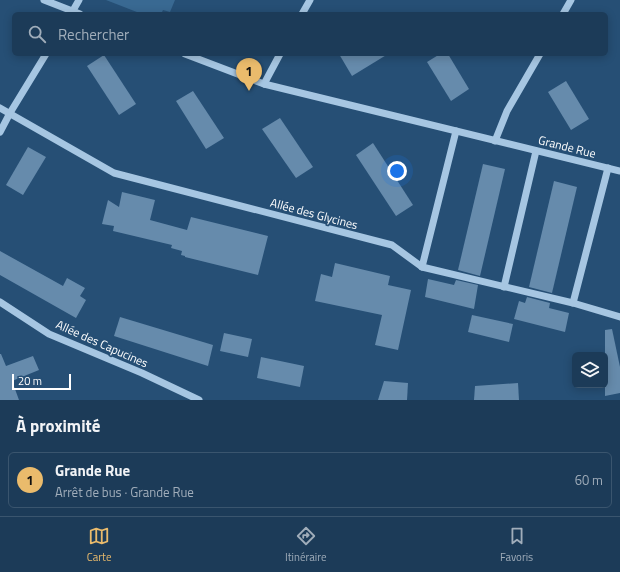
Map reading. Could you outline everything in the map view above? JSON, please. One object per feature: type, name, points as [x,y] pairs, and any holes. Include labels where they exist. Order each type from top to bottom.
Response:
[{"type":"street","points":[[44,0],[69,12]]},
{"type":"street","points":[[72,12],[79,0]]},
{"type":"street","points":[[564,12],[571,0]]},
{"type":"street","points":[[303,12],[307,1]]},
{"type":"street","points":[[0,132],[45,56]]},
{"type":"street","name":"Grande Rue","points":[[190,56],[264,84],[620,171]]},
{"type":"street","points":[[264,84],[279,56]]},
{"type":"street","points":[[495,141],[507,111],[539,56]]},
{"type":"street","name":"Allée des Glycines","points":[[0,108],[114,173],[392,245],[422,267],[573,303],[620,317]]},
{"type":"street","points":[[422,267],[456,131]]},
{"type":"street","points":[[504,287],[536,151]]},
{"type":"street","points":[[573,303],[608,168]]},
{"type":"street","name":"Allée des Capucines","points":[[0,302],[49,334],[142,373],[199,400]]},
{"type":"shaded area","points":[[106,0],[175,0],[170,12],[163,10],[162,12],[137,12]]},
{"type":"building","points":[[105,56],[136,104],[119,115],[87,66]]},
{"type":"building","points":[[340,56],[385,56],[352,76]]},
{"type":"building","points":[[437,56],[449,56],[469,89],[451,101],[427,62]]},
{"type":"building","points":[[566,81],[589,119],[571,130],[548,92]]},
{"type":"building","points":[[193,91],[224,138],[206,149],[176,101]]},
{"type":"building","points":[[280,118],[313,167],[296,178],[262,129]]},
{"type":"building","points":[[373,143],[413,205],[396,216],[356,155]]},
{"type":"building","points":[[28,147],[46,157],[23,195],[6,185]]},
{"type":"building","points":[[483,164],[505,169],[480,276],[458,270]]},
{"type":"building","points":[[554,181],[577,187],[552,293],[529,287]]},
{"type":"building","points":[[122,192],[155,200],[150,220],[187,230],[191,217],[268,236],[258,275],[185,257],[181,255],[182,251],[171,248],[172,245],[113,231],[114,226],[102,224],[108,200],[119,207]]},
{"type":"building","points":[[0,251],[63,286],[67,278],[85,288],[80,296],[86,300],[76,318],[0,275]]},
{"type":"building","points":[[335,263],[390,276],[388,285],[411,290],[398,350],[375,345],[382,315],[315,301],[321,274],[332,277]]},
{"type":"building","points":[[428,279],[454,285],[456,280],[478,285],[474,309],[425,297]]},
{"type":"building","points":[[527,297],[550,303],[549,308],[569,313],[565,332],[514,319],[519,301],[525,303]]},
{"type":"building","points":[[472,315],[513,324],[509,342],[468,332]]},
{"type":"building","points":[[120,317],[213,345],[208,366],[114,336]]},
{"type":"building","points":[[612,329],[620,367],[620,393],[605,396],[605,388],[608,388],[608,352],[605,352],[605,330]]},
{"type":"building","points":[[224,333],[252,339],[248,357],[220,351]]},
{"type":"building","points":[[0,354],[6,366],[33,356],[39,370],[12,381],[19,400],[0,400]]},
{"type":"building","points":[[261,357],[304,366],[300,387],[257,378]]},
{"type":"building","points":[[384,381],[408,383],[407,400],[378,400]]},
{"type":"building","points":[[518,383],[519,400],[474,400],[475,386]]},
{"type":"place","name":"Grande Rue","points":[[249,91]]}]
